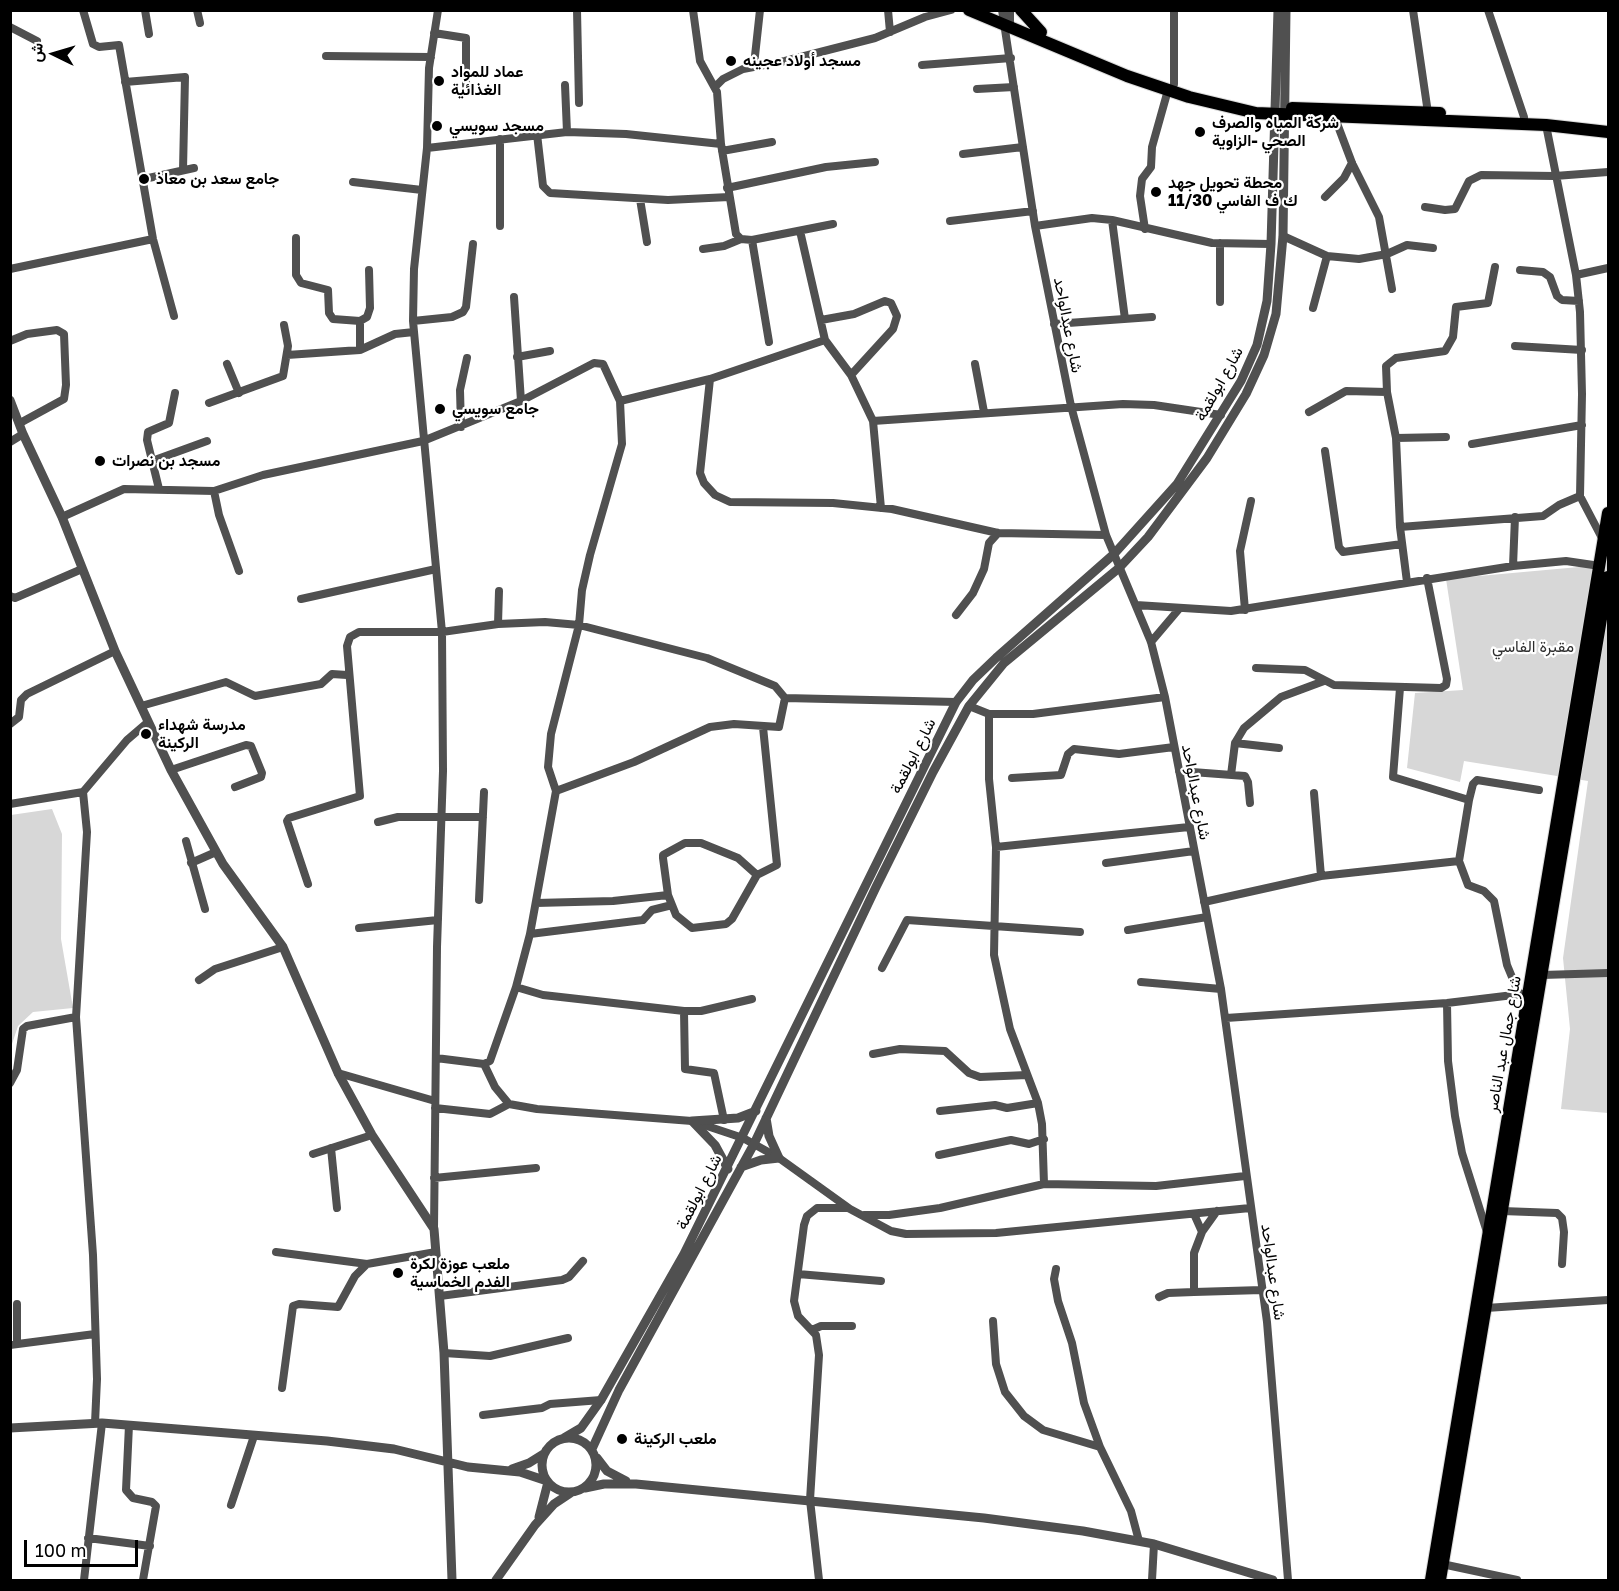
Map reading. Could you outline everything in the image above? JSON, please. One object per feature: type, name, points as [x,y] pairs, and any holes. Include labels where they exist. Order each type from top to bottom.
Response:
[{"type":"main road","points":[[969,10],[1041,32],[1171,87],[1241,110],[1428,113],[1608,123]]},
{"type":"main road","points":[[989,10],[1127,76],[1171,87]]},
{"type":"main road","points":[[1021,10],[1041,32]]},
{"type":"main road","points":[[1280,111],[1335,118],[1546,125],[1608,132]]},
{"type":"main road","name":"شارع جمال عبد الناصر","points":[[1431,1581],[1488,1236],[1524,993],[1606,541],[1608,513]]},
{"type":"main road","name":"شارع جمال عبد الناصر","points":[[1440,1581],[1608,577]]},
{"type":"street","points":[[84,10],[93,44],[99,47],[118,45],[153,239],[174,316]]},
{"type":"street","points":[[145,10],[148,34]]},
{"type":"street","points":[[197,10],[200,23]]},
{"type":"street","points":[[438,10],[430,57],[428,148],[414,269],[413,321],[442,632],[434,1229],[444,1353],[446,1462],[452,1581]]},
{"type":"street","points":[[577,10],[579,104]]},
{"type":"street","points":[[693,10],[700,61],[716,87],[727,188],[735,230],[741,239]]},
{"type":"street","points":[[754,65],[760,10]]},
{"type":"street","points":[[888,10],[890,32]]},
{"type":"street","points":[[716,87],[732,73],[754,65],[785,61],[890,32],[925,17],[951,10]]},
{"type":"street","points":[[1145,229],[1140,196],[1142,179],[1151,167],[1152,147],[1171,87],[1174,10]]},
{"type":"street","points":[[1278,10],[1280,111]]},
{"type":"street","points":[[1280,111],[1286,10]]},
{"type":"street","points":[[1413,10],[1428,113]]},
{"type":"street","points":[[1488,10],[1524,117]]},
{"type":"street","name":"شارع عبدالواحد","points":[[1007,20],[1014,87],[1035,226],[1071,406],[1106,535],[1151,642],[1165,697],[1221,988],[1262,1290],[1288,1581]]},
{"type":"street","points":[[10,27],[37,41]]},
{"type":"street","points":[[434,33],[466,38],[466,86]]},
{"type":"street","points":[[326,56],[430,57]]},
{"type":"street","points":[[922,65],[1011,58]]},
{"type":"street","points":[[125,82],[185,77],[183,170]]},
{"type":"street","points":[[565,85],[567,132]]},
{"type":"street","points":[[977,89],[1014,87]]},
{"type":"street","name":"شارع ابولقمة","points":[[593,1452],[619,1390],[754,1144],[876,887],[933,772],[969,706],[1004,663],[1119,568],[1178,500],[1246,394],[1264,355],[1276,314],[1283,236],[1280,111]]},
{"type":"street","name":"شارع ابولقمة","points":[[564,1438],[581,1428],[601,1400],[678,1264],[728,1169],[956,702],[973,680],[996,658],[1114,554],[1177,484],[1241,381],[1257,345],[1267,301],[1280,111]]},
{"type":"street","points":[[1335,118],[1352,163],[1374,205],[1387,254],[1392,289]]},
{"type":"street","points":[[1546,125],[1576,275],[1579,301],[1582,350],[1580,496],[1606,541]]},
{"type":"street","points":[[428,148],[567,132],[626,134],[722,148],[772,142]]},
{"type":"street","points":[[537,134],[541,175],[546,192],[640,199],[729,197]]},
{"type":"street","points":[[500,139],[500,226]]},
{"type":"street","points":[[963,154],[1023,147]]},
{"type":"street","points":[[727,188],[826,167],[875,162]]},
{"type":"street","points":[[1326,197],[1344,178],[1352,163]]},
{"type":"street","points":[[144,179],[194,168]]},
{"type":"street","points":[[1425,207],[1455,209],[1469,181],[1481,175],[1555,176],[1608,172]]},
{"type":"street","points":[[353,182],[422,190]]},
{"type":"street","points":[[640,199],[646,242]]},
{"type":"street","points":[[950,221],[1033,211]]},
{"type":"street","points":[[1035,226],[1092,218],[1112,220],[1145,229],[1220,243],[1271,244]]},
{"type":"street","points":[[1112,220],[1125,319]]},
{"type":"street","points":[[703,249],[724,246],[741,239],[752,240],[833,224]]},
{"type":"street","points":[[800,231],[825,340],[851,375],[873,421],[881,508]]},
{"type":"street","points":[[1283,236],[1327,256],[1359,259],[1387,254],[1403,246],[1432,248]]},
{"type":"street","points":[[296,238],[296,275],[301,283],[328,290],[329,313],[333,319],[360,321],[369,313],[369,270]]},
{"type":"street","points":[[10,268],[153,239]]},
{"type":"street","points":[[752,240],[769,342]]},
{"type":"street","points":[[1220,243],[1220,302]]},
{"type":"street","points":[[413,321],[452,317],[463,312],[466,307],[473,244]]},
{"type":"street","points":[[1314,308],[1327,256]]},
{"type":"street","points":[[1407,582],[1400,527],[1396,438],[1385,376],[1390,361],[1395,358],[1445,351],[1453,337],[1456,307],[1488,303],[1495,267]]},
{"type":"street","points":[[1576,275],[1608,268]]},
{"type":"street","points":[[1520,270],[1543,272],[1550,276],[1557,296],[1562,300],[1579,301]]},
{"type":"street","points":[[514,297],[521,401]]},
{"type":"street","points":[[821,320],[854,314],[885,302],[891,303],[897,316],[893,329],[851,375]]},
{"type":"street","points":[[1054,324],[1152,317]]},
{"type":"street","points":[[360,321],[360,350]]},
{"type":"street","points":[[209,403],[281,378],[287,355],[284,325]]},
{"type":"street","points":[[10,341],[27,334],[57,330],[64,334],[66,386],[64,399],[20,423]]},
{"type":"street","points":[[287,355],[360,350],[395,334],[414,332]]},
{"type":"street","points":[[620,401],[710,379],[825,340]]},
{"type":"street","points":[[1515,346],[1582,350]]},
{"type":"street","points":[[517,357],[550,351]]},
{"type":"street","points":[[461,427],[460,390],[467,358]]},
{"type":"street","points":[[62,517],[124,489],[214,491],[262,475],[423,441],[521,401],[597,362],[603,364],[620,401],[622,444],[590,555],[582,590],[579,625],[550,734],[548,767],[556,791],[530,934],[516,987],[493,1055],[484,1064]]},
{"type":"street","points":[[227,364],[239,393]]},
{"type":"street","points":[[975,364],[984,412]]},
{"type":"street","points":[[710,379],[700,473],[704,483],[715,495],[730,502],[744,504],[833,503],[881,508],[998,533],[1106,535]]},
{"type":"street","points":[[1309,412],[1346,391],[1387,392]]},
{"type":"street","points":[[159,489],[148,432],[169,423],[175,393]]},
{"type":"street","points":[[10,400],[23,434],[62,517],[115,651],[171,770],[216,852],[284,947],[338,1073],[372,1136],[434,1229]]},
{"type":"street","points":[[873,421],[1071,406],[1138,404],[1221,415]]},
{"type":"street","points":[[1472,444],[1582,425]]},
{"type":"street","points":[[10,442],[23,434]]},
{"type":"street","points":[[1396,438],[1446,437]]},
{"type":"street","points":[[152,461],[207,441]]},
{"type":"street","points":[[1325,451],[1339,547],[1343,552],[1402,544]]},
{"type":"street","points":[[214,491],[219,515],[239,571]]},
{"type":"street","points":[[1400,527],[1543,516],[1559,505],[1580,496]]},
{"type":"street","points":[[1245,610],[1240,551],[1251,501]]},
{"type":"street","points":[[1513,566],[1515,517]]},
{"type":"street","points":[[956,615],[973,593],[984,569],[989,543],[998,533]]},
{"type":"street","points":[[1136,605],[1179,609],[1245,610],[1513,566],[1566,561],[1600,566]]},
{"type":"street","points":[[10,596],[17,597],[82,568]]},
{"type":"street","points":[[301,599],[436,568]]},
{"type":"street","points":[[1256,668],[1305,670],[1334,685],[1441,688],[1446,685],[1447,679],[1427,579]]},
{"type":"street","points":[[498,624],[499,591]]},
{"type":"street","points":[[1151,642],[1179,609]]},
{"type":"street","points":[[308,884],[287,821],[289,818],[360,796],[347,675],[347,646],[350,637],[354,635],[378,632],[398,634],[442,632],[498,624],[545,622],[579,625],[707,658],[775,686],[785,698],[956,702]]},
{"type":"street","points":[[10,724],[20,717],[21,700],[27,694],[115,651]]},
{"type":"street","points":[[141,706],[226,682],[255,696],[321,684],[332,675],[347,675]]},
{"type":"street","points":[[1231,775],[1235,743],[1244,728],[1281,697],[1324,681]]},
{"type":"street","points":[[1400,688],[1393,777],[1469,800]]},
{"type":"street","points":[[969,706],[989,714],[1033,714],[1165,697]]},
{"type":"street","points":[[556,791],[634,762],[702,730],[734,724],[779,727],[785,698]]},
{"type":"street","points":[[989,714],[989,779],[996,847],[994,955],[1005,1008],[1038,1103],[1044,1139],[1044,1184]]},
{"type":"street","points":[[10,804],[83,792],[127,740],[148,722]]},
{"type":"street","points":[[757,875],[738,858],[701,843],[684,843],[663,855],[668,894],[672,905],[676,915],[692,928],[726,924],[732,919],[757,875],[774,868],[778,860],[763,727]]},
{"type":"street","points":[[1235,743],[1279,748]]},
{"type":"street","points":[[171,770],[246,745],[250,746],[262,773],[261,777],[235,787]]},
{"type":"street","points":[[1012,778],[1061,775],[1068,754],[1074,749],[1119,754],[1174,747]]},
{"type":"street","points":[[1179,771],[1247,777],[1250,803]]},
{"type":"street","points":[[1524,993],[1510,977],[1494,901],[1485,891],[1468,885],[1459,861],[1469,800],[1473,784],[1477,780],[1539,790]]},
{"type":"street","points":[[83,792],[87,831],[76,1017],[96,1334],[98,1423],[84,1581]]},
{"type":"street","points":[[479,900],[484,792]]},
{"type":"street","points":[[1314,793],[1321,876]]},
{"type":"street","points":[[378,822],[398,817],[441,815],[483,817]]},
{"type":"street","points":[[996,847],[1190,827]]},
{"type":"street","points":[[186,841],[205,909]]},
{"type":"street","points":[[1106,863],[1194,851]]},
{"type":"street","points":[[191,863],[216,852]]},
{"type":"street","points":[[1204,902],[1321,876],[1459,861]]},
{"type":"street","points":[[536,903],[612,901],[668,894]]},
{"type":"street","points":[[530,934],[644,920],[652,910],[672,905]]},
{"type":"street","points":[[1128,930],[1207,917]]},
{"type":"street","points":[[359,928],[438,920]]},
{"type":"street","points":[[882,968],[908,920],[993,924],[1020,929],[1080,932]]},
{"type":"street","points":[[199,981],[215,969],[284,947]]},
{"type":"street","points":[[1542,975],[1608,973]]},
{"type":"street","points":[[1141,982],[1221,988]]},
{"type":"street","points":[[516,987],[543,995],[684,1011],[701,1011],[752,999]]},
{"type":"street","points":[[1226,1018],[1447,1003],[1524,993]]},
{"type":"street","points":[[1447,1003],[1448,1061],[1455,1116],[1462,1153],[1488,1236]]},
{"type":"street","points":[[684,1011],[686,1069],[714,1073],[724,1120]]},
{"type":"street","points":[[10,1083],[17,1070],[23,1029],[27,1026],[76,1017]]},
{"type":"street","points":[[873,1054],[900,1049],[945,1051],[969,1073],[980,1077],[1027,1075]]},
{"type":"street","points":[[436,1058],[484,1064]]},
{"type":"street","points":[[484,1064],[495,1087],[509,1104]]},
{"type":"street","points":[[338,1073],[435,1105],[490,1114],[509,1104],[537,1109],[692,1121],[724,1120],[756,1111]]},
{"type":"street","points":[[940,1111],[995,1105],[1007,1108],[1038,1103]]},
{"type":"street","points":[[766,1119],[769,1136],[778,1158]]},
{"type":"street","points":[[692,1121],[754,1144],[778,1158],[850,1209],[891,1231],[922,1236],[996,1233],[1250,1208]]},
{"type":"street","points":[[692,1121],[715,1145],[728,1169]]},
{"type":"street","points":[[313,1154],[372,1136]]},
{"type":"street","points":[[939,1155],[1011,1140],[1029,1144],[1044,1139]]},
{"type":"street","points":[[331,1148],[337,1208]]},
{"type":"street","points":[[741,1167],[761,1160],[778,1158]]},
{"type":"street","points":[[434,1178],[536,1168]]},
{"type":"street","points":[[862,1215],[889,1215],[940,1208],[1044,1184],[1156,1186],[1245,1176]]},
{"type":"street","points":[[819,1581],[810,1500],[819,1355],[816,1335],[798,1316],[794,1302],[807,1216],[817,1208],[850,1209]]},
{"type":"street","points":[[1194,1292],[1194,1253],[1202,1232],[1217,1211]]},
{"type":"street","points":[[1502,1211],[1557,1213],[1562,1218],[1564,1232],[1562,1264]]},
{"type":"street","points":[[1194,1214],[1202,1232]]},
{"type":"street","points":[[276,1252],[367,1264],[436,1252]]},
{"type":"street","points":[[440,1296],[562,1280],[569,1277],[583,1261]]},
{"type":"street","points":[[282,1388],[294,1306],[299,1304],[338,1307],[343,1303],[356,1276],[367,1264]]},
{"type":"street","points":[[1056,1269],[1054,1279],[1058,1301],[1072,1343],[1084,1404],[1100,1447],[1131,1511],[1139,1540]]},
{"type":"street","points":[[798,1274],[881,1281]]},
{"type":"street","points":[[1159,1297],[1168,1293],[1262,1290]]},
{"type":"street","points":[[1486,1308],[1608,1300]]},
{"type":"street","points":[[16,1304],[14,1345],[96,1334]]},
{"type":"street","points":[[993,1321],[996,1364],[1005,1392],[1024,1416],[1043,1430],[1100,1447]]},
{"type":"street","points":[[812,1330],[821,1326],[852,1326]]},
{"type":"street","points":[[444,1353],[490,1356],[568,1338]]},
{"type":"street","points":[[483,1415],[542,1408],[550,1404],[601,1400]]},
{"type":"street","points":[[13,1427],[98,1423],[394,1449],[446,1462],[504,1470],[548,1482],[559,1490],[572,1492]]},
{"type":"street","points":[[129,1425],[125,1486],[133,1498],[152,1502],[156,1506],[143,1581]]},
{"type":"street","points":[[231,1505],[254,1436]]},
{"type":"street","points":[[504,1470],[523,1467],[564,1438],[580,1440],[593,1452],[607,1471],[636,1484]]},
{"type":"street","points":[[535,1525],[546,1496],[548,1482],[542,1467],[545,1452]]},
{"type":"street","points":[[585,1488],[596,1473],[593,1452]]},
{"type":"street","points":[[496,1581],[535,1525],[554,1504],[572,1492],[604,1484],[636,1484],[984,1518],[1139,1540],[1273,1581]]},
{"type":"street","points":[[88,1538],[150,1546]]},
{"type":"street","points":[[1152,1581],[1154,1545]]},
{"type":"street","points":[[1442,1564],[1517,1581]]},
{"type":"green space","name":"مقبرة الفاسي","points":[[1608,559],[1608,1113],[1561,1109],[1570,1029],[1563,958],[1588,781],[1464,761],[1460,782],[1407,768],[1415,693],[1463,690],[1446,579],[1590,566]]},
{"type":"green space","points":[[52,809],[62,834],[61,939],[73,1008],[33,1012],[18,1026],[11,1047],[11,815]]},
{"type":"place","name":"مسجد أولاد عجينه","points":[[731,61]]},
{"type":"place","name":"عماد للمواد الغذائية","points":[[439,81]]},
{"type":"place","name":"مسجد سويسي","points":[[437,126]]},
{"type":"place","name":"شركة المياه والصرف الصحي -الزاوية","points":[[1200,132]]},
{"type":"place","name":"جامع سعد بن معاذ","points":[[144,179]]},
{"type":"place","name":"محطة تحويل جهد 11/30 ك ف الفاسي","points":[[1156,192]]},
{"type":"place","name":"جامع سويسي","points":[[440,409]]},
{"type":"place","name":"مسجد بن نصرات","points":[[100,461]]},
{"type":"place","name":"مدرسة شهداء الركينة","points":[[146,734]]},
{"type":"place","name":"ملعب عوزة لكرة الفدم الخماسية","points":[[398,1273]]},
{"type":"place","name":"ملعب الركينة","points":[[622,1439]]}]
